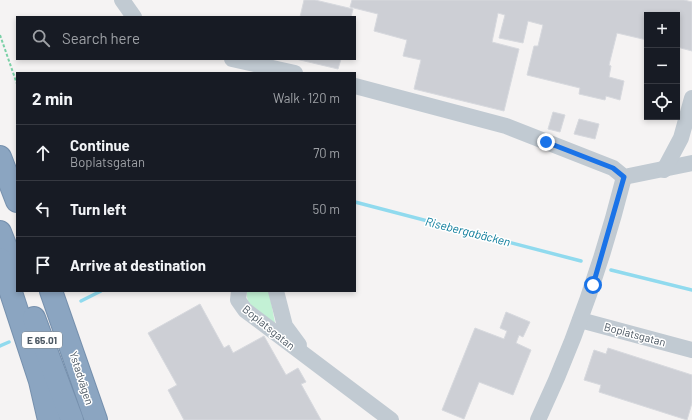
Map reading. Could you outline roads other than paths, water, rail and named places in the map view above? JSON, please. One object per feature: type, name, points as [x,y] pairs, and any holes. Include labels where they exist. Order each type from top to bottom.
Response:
[{"type":"highway","points":[[0,157],[16,198]]},
{"type":"highway","points":[[0,232],[16,272]]},
{"type":"highway","points":[[0,259],[40,381],[49,420]]},
{"type":"highway","name":"Ystadvägen","points":[[23,292],[72,420]]},
{"type":"highway","name":"Ystadvägen","points":[[51,292],[68,335],[96,420]]},
{"type":"highway","points":[[68,335],[85,366],[105,420]]},
{"type":"street","points":[[122,0],[133,16]]},
{"type":"street","points":[[236,60],[290,72]]},
{"type":"street","points":[[356,86],[506,126],[613,168],[624,177],[664,170],[692,163]]},
{"type":"street","points":[[664,170],[681,138],[692,98]]},
{"type":"street","points":[[538,420],[580,320],[603,252],[624,177]]},
{"type":"street","name":"Boplatsgatan","points":[[238,292],[238,300],[246,310],[391,420]]},
{"type":"street","name":"Boplatsgatan","points":[[276,292],[285,326],[308,358]]},
{"type":"street","name":"Boplatsgatan","points":[[580,320],[691,349]]},
{"type":"waterway","name":"Risebergabäcken","points":[[356,202],[581,261]]},
{"type":"waterway","name":"Risebergabäcken","points":[[611,270],[692,290]]},
{"type":"waterway","name":"Risebergabäcken","points":[[81,301],[99,292]]},
{"type":"waterway","name":"Risebergabäcken","points":[[0,346],[9,342]]}]
